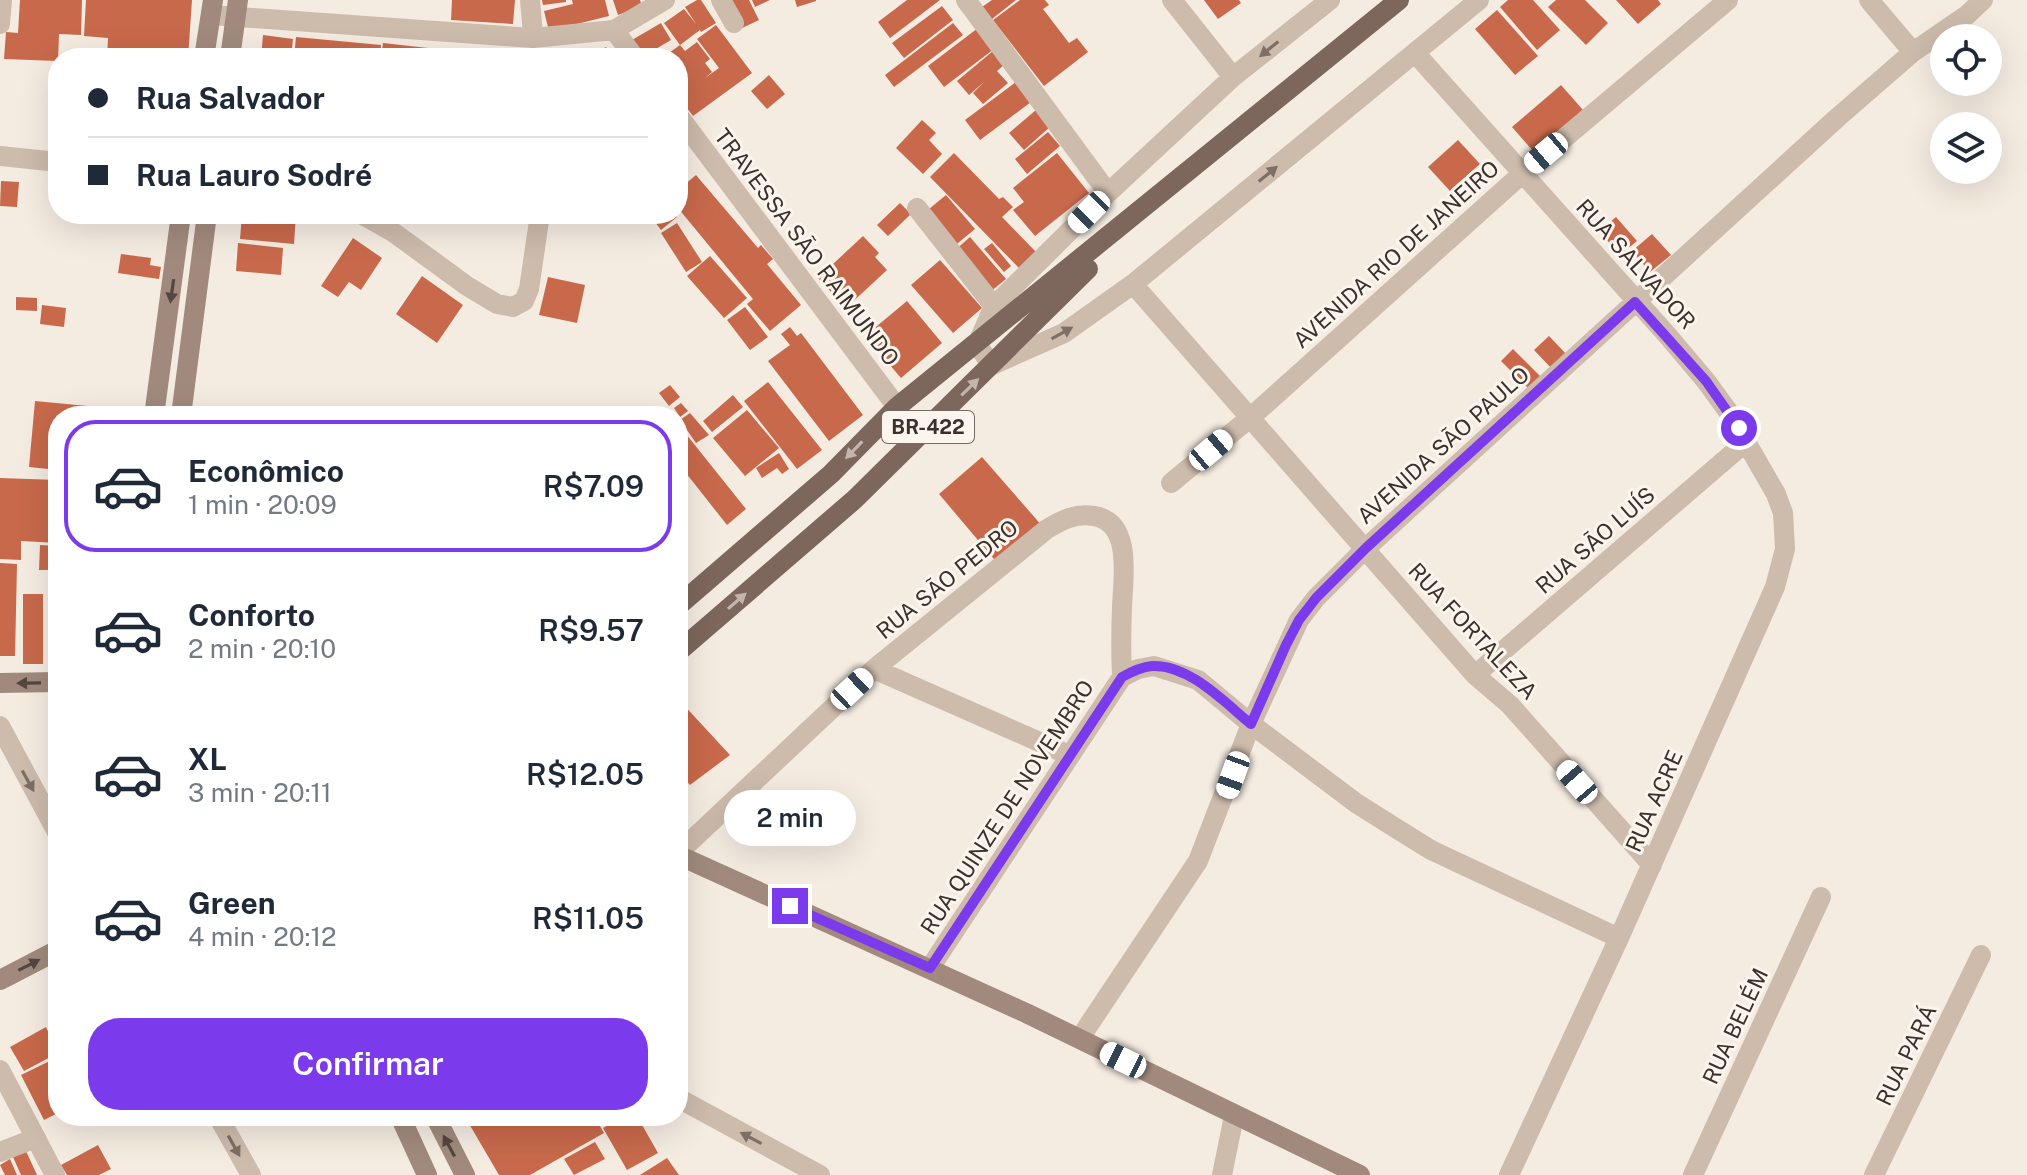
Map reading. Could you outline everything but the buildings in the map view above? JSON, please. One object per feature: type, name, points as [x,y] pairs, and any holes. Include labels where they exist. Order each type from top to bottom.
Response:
[{"type":"main road","name":"BR-422","points":[[688,597],[831,474],[897,407],[1399,0]]},
{"type":"main road","name":"BR-422","points":[[688,643],[855,499],[1167,190]]},
{"type":"main road","points":[[831,474],[855,499]]},
{"type":"street","points":[[0,24],[2,0]]},
{"type":"street","points":[[530,0],[534,48]]},
{"type":"street","points":[[206,48],[212,7],[534,48],[614,30],[665,0]]},
{"type":"street","points":[[721,0],[734,23]]},
{"type":"street","points":[[966,0],[1108,193]]},
{"type":"street","points":[[1172,0],[1233,77]]},
{"type":"street","points":[[1330,0],[1233,77],[1108,193],[994,306],[977,345],[992,365],[1064,333],[1133,284],[1479,0]]},
{"type":"street","name":"AVENIDA RIO DE JANEIRO","points":[[1171,483],[1251,417],[1524,172],[1728,0]]},
{"type":"street","points":[[1869,0],[1913,52]]},
{"type":"street","name":"AVENIDA SÃO PAULO","points":[[1080,1038],[1198,861],[1251,724],[1299,620],[1316,598],[1366,548],[1913,52],[1967,15],[1983,0]]},
{"type":"street","points":[[231,48],[237,8]]},
{"type":"street","points":[[614,30],[628,48]]},
{"type":"street","name":"RUA SALVADOR","points":[[1416,54],[1524,172],[1706,381],[1747,441]]},
{"type":"street","name":"TRAVESSA SÃO RAIMUNDO","points":[[688,128],[897,407]]},
{"type":"street","points":[[0,156],[48,161]]},
{"type":"street","points":[[917,208],[994,306]]},
{"type":"street","points":[[155,406],[180,224]]},
{"type":"street","points":[[182,406],[205,224]]},
{"type":"street","points":[[379,224],[497,304],[513,307],[524,301],[539,224]]},
{"type":"street","points":[[179,240],[202,242]]},
{"type":"street","name":"RUA FORTALEZA","points":[[1133,284],[1475,675],[1510,705],[1652,865]]},
{"type":"street","name":"RUA SÃO LUÍS","points":[[1475,675],[1747,441]]},
{"type":"street","name":"RUA ACRE","points":[[1509,1175],[1619,938],[1775,587],[1785,549],[1783,513],[1747,441]]},
{"type":"street","name":"RUA SÃO PEDRO","points":[[688,845],[874,669],[1047,529],[1065,518],[1083,514],[1102,517],[1112,523],[1124,559],[1122,677]]},
{"type":"street","name":"RUA QUINZE DE NOVEMBRO","points":[[930,968],[1122,677],[1154,666],[1198,680],[1356,803],[1431,850],[1619,938]]},
{"type":"street","points":[[874,669],[1069,755]]},
{"type":"street","points":[[0,683],[48,682]]},
{"type":"street","points":[[0,726],[48,815]]},
{"type":"street","points":[[688,859],[1080,1038],[1360,1175]]},
{"type":"street","name":"RUA BELÉM","points":[[1693,1175],[1821,897]]},
{"type":"street","points":[[0,980],[48,955]]},
{"type":"street","name":"RUA PARÁ","points":[[1874,1175],[1981,955]]},
{"type":"street","points":[[0,1070],[55,1175]]},
{"type":"street","points":[[688,1103],[820,1175]]},
{"type":"street","points":[[1222,1175],[1234,1116]]},
{"type":"street","points":[[224,1126],[251,1175]]},
{"type":"street","points":[[405,1126],[427,1175]]},
{"type":"street","points":[[440,1126],[465,1175]]},
{"type":"street","points":[[0,1152],[36,1138]]},
{"type":"route","points":[[790,906],[930,968],[1122,677],[1154,666],[1177,672],[1198,680],[1251,724],[1286,645],[1299,620],[1316,598],[1366,548],[1635,302],[1706,381],[1739,428]]}]
